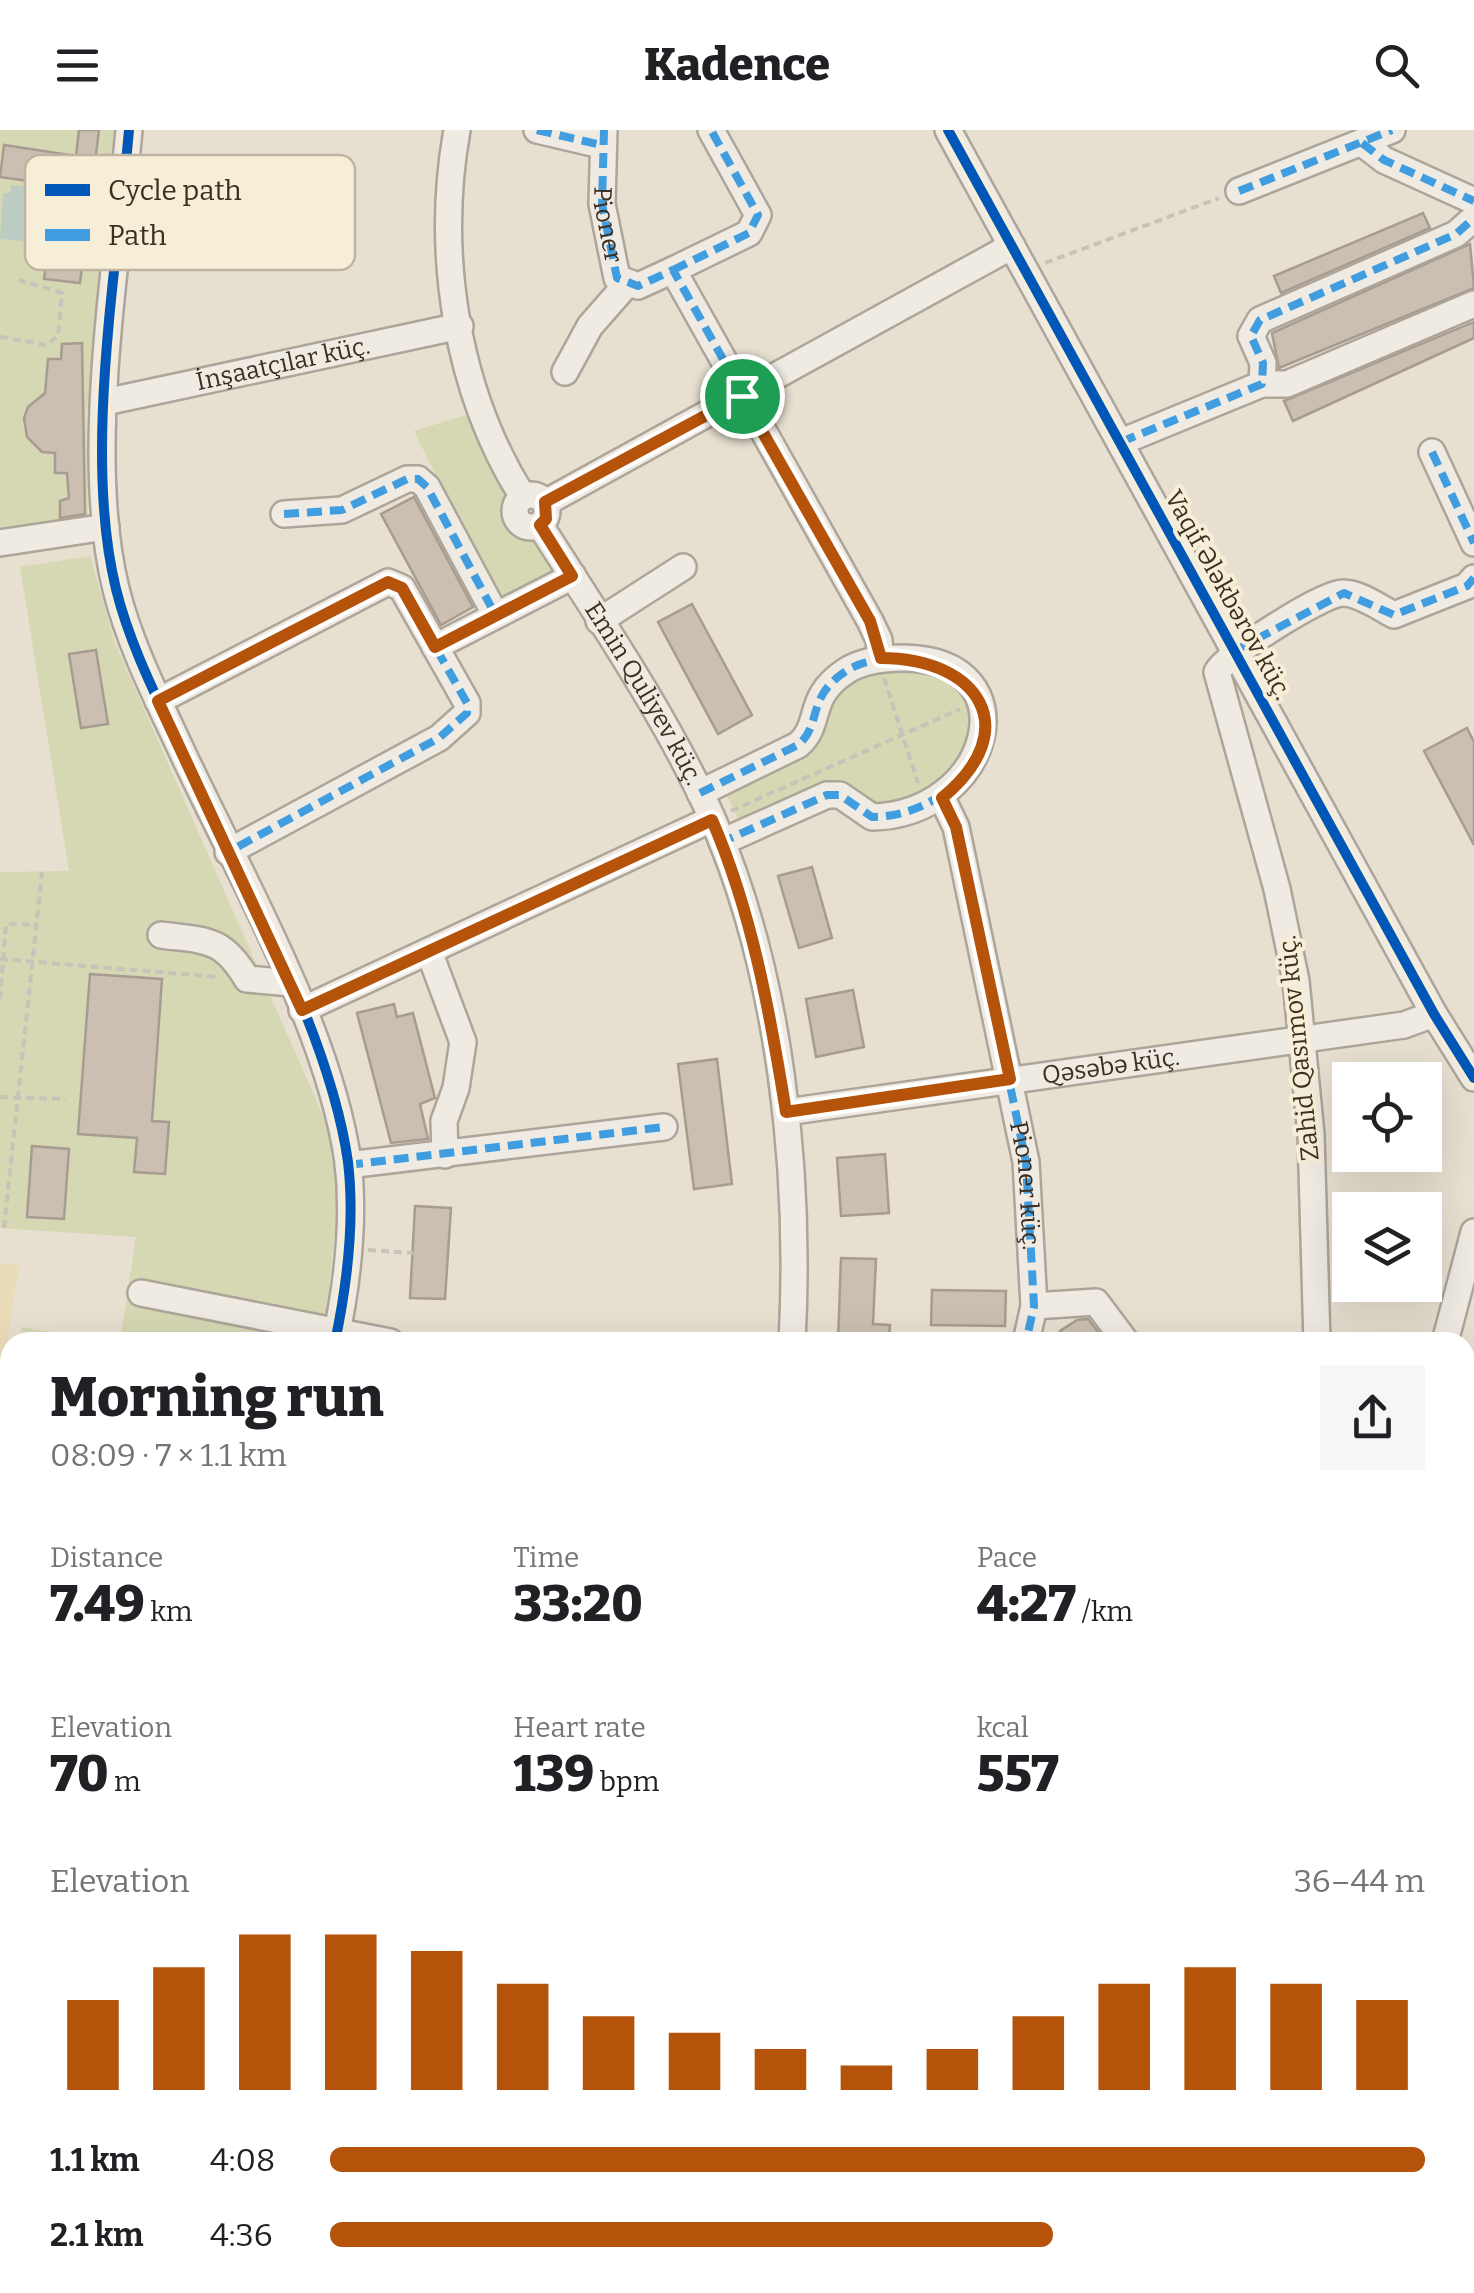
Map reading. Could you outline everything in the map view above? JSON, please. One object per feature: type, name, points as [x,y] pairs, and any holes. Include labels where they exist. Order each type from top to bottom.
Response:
[{"type":"street","points":[[127,155],[129,130]]},
{"type":"street","name":"Emin Quliyev küç.","points":[[457,130],[447,231],[460,326],[488,432],[700,792],[717,831],[767,1003],[786,1112],[793,1193],[792,1332]]},
{"type":"street","points":[[537,130],[602,138]]},
{"type":"street","name":"Pioner","points":[[602,138],[602,204],[612,266],[626,285],[638,286],[749,232],[755,225],[758,215],[711,130]]},
{"type":"street","name":"Vaqif Ələkbərov küç.","points":[[948,130],[1434,1014],[1474,1078]]},
{"type":"street","points":[[1239,191],[1392,130]]},
{"type":"street","points":[[1362,143],[1384,160],[1474,201]]},
{"type":"street","points":[[1262,384],[1264,362],[1251,336],[1260,320],[1456,234],[1474,218]]},
{"type":"street","points":[[536,508],[1012,246]]},
{"type":"street","points":[[117,270],[105,402],[106,527],[116,590],[158,701],[290,983],[333,1092],[348,1165],[348,1248],[337,1332]]},
{"type":"street","points":[[673,270],[870,621],[881,663]]},
{"type":"street","points":[[565,372],[590,326],[626,285]]},
{"type":"street","points":[[1121,442],[1262,384],[1287,384],[1474,304]]},
{"type":"street","name":"İnşaatçılar küç.","points":[[105,402],[460,326]]},
{"type":"street","points":[[1432,452],[1474,543]]},
{"type":"street","points":[[284,514],[325,514],[407,479],[418,479],[495,614]]},
{"type":"street","points":[[0,543],[106,527]]},
{"type":"street","points":[[599,621],[682,567]]},
{"type":"street","points":[[435,647],[572,576]]},
{"type":"street","points":[[1236,650],[1332,596],[1356,596],[1394,615],[1467,586],[1474,578]]},
{"type":"street","points":[[158,701],[388,582],[402,588],[467,703],[467,713],[461,721],[439,738],[228,852]]},
{"type":"street","name":"Zahid Qasımov küç.","points":[[1236,650],[1216,672],[1277,889],[1302,1039],[1316,1210],[1317,1332]]},
{"type":"street","points":[[302,1010],[717,831],[827,795],[840,794],[872,818],[933,797],[978,754],[984,716],[980,701],[970,684],[937,664],[881,663],[848,670],[832,682],[814,706],[807,737],[798,745],[700,792]]},
{"type":"street","name":"Pioner küç.","points":[[933,797],[956,827],[1026,1162],[1034,1306],[1028,1332]]},
{"type":"street","points":[[160,935],[225,948],[248,980],[290,983]]},
{"type":"street","points":[[430,954],[463,1042],[456,1088],[444,1121],[445,1155]]},
{"type":"street","name":"Qəsəbə küç.","points":[[786,1112],[1404,1024],[1434,1014]]},
{"type":"street","points":[[348,1165],[664,1127]]},
{"type":"street","points":[[1448,1332],[1474,1232]]},
{"type":"street","points":[[141,1293],[310,1332]]},
{"type":"street","points":[[1034,1306],[1096,1302],[1118,1332]]},
{"type":"path","points":[[1026,270],[1239,191]]},
{"type":"path","points":[[0,336],[48,345],[58,334],[62,293],[19,280]]},
{"type":"path","points":[[881,663],[900,737],[933,797]]},
{"type":"path","points":[[717,831],[969,705]]},
{"type":"path","points":[[4,1228],[42,872]]},
{"type":"path","points":[[0,999],[6,924],[36,925]]},
{"type":"path","points":[[2,959],[248,980]]},
{"type":"path","points":[[0,1096],[66,1100]]},
{"type":"path","points":[[348,1248],[413,1253]]},
{"type":"green space","points":[[0,130],[120,130],[118,155],[25,155],[25,270],[109,270],[99,408],[86,409],[88,522],[0,535]]},
{"type":"green space","points":[[469,414],[511,495],[504,514],[510,526],[537,534],[560,575],[500,604],[414,431]]},
{"type":"green space","points":[[90,556],[115,643],[332,1136],[340,1184],[324,1332],[122,1332],[136,1237],[0,1228],[0,872],[69,871],[20,567]]},
{"type":"green space","points":[[882,667],[935,675],[958,688],[970,711],[968,752],[930,788],[900,804],[869,802],[854,791],[741,826],[725,791],[810,750],[836,688]]},
{"type":"green space","points":[[22,1327],[52,1332],[21,1332]]},
{"type":"sand","points":[[0,1263],[19,1266],[9,1332],[0,1332]]},
{"type":"shaded area","points":[[11,185],[25,187],[23,241],[0,239],[3,193],[10,193]]},
{"type":"building","points":[[79,130],[99,130],[96,155],[76,155]]},
{"type":"building","points":[[4,145],[69,155],[25,155],[25,180],[0,177]]},
{"type":"building","points":[[1423,213],[1430,228],[1281,293],[1274,276]]},
{"type":"building","points":[[1470,244],[1474,288],[1279,368],[1272,333]]},
{"type":"building","points":[[45,270],[82,270],[80,283],[44,279]]},
{"type":"building","points":[[1474,322],[1474,338],[1293,421],[1284,401]]},
{"type":"building","points":[[82,343],[85,514],[60,518],[60,501],[69,498],[67,473],[55,473],[55,453],[42,452],[27,437],[24,418],[28,407],[45,393],[48,359],[61,359],[62,344]]},
{"type":"building","points":[[414,497],[473,607],[441,625],[381,514]]},
{"type":"building","points":[[692,604],[752,715],[718,734],[658,622]]},
{"type":"building","points":[[96,650],[108,724],[81,728],[69,654]]},
{"type":"building","points":[[1467,728],[1474,742],[1474,845],[1424,751]]},
{"type":"building","points":[[812,867],[832,938],[799,948],[778,876]]},
{"type":"building","points":[[90,974],[162,979],[152,1121],[169,1122],[165,1174],[134,1172],[137,1138],[78,1134]]},
{"type":"building","points":[[853,990],[864,1047],[816,1057],[806,999]]},
{"type":"building","points":[[394,1004],[397,1017],[413,1013],[435,1098],[420,1104],[428,1139],[391,1143],[357,1013]]},
{"type":"building","points":[[717,1059],[732,1184],[694,1189],[678,1064]]},
{"type":"building","points":[[32,1146],[69,1149],[64,1219],[27,1217]]},
{"type":"building","points":[[885,1154],[889,1213],[841,1216],[837,1158]]},
{"type":"building","points":[[415,1206],[451,1208],[445,1299],[410,1298]]},
{"type":"building","points":[[841,1258],[876,1259],[873,1324],[890,1325],[890,1332],[838,1332]]},
{"type":"building","points":[[932,1290],[1006,1291],[1005,1326],[931,1325]]},
{"type":"building","points":[[1088,1319],[1098,1332],[1061,1332],[1077,1320]]},
{"type":"marked path","points":[[537,130],[601,145]]},
{"type":"marked path","points":[[604,130],[602,204],[617,278],[638,286],[673,270],[870,621],[879,640],[881,659]]},
{"type":"marked path","points":[[673,270],[749,233],[758,215],[711,130]]},
{"type":"marked path","points":[[1239,191],[1392,130]]},
{"type":"marked path","points":[[1362,143],[1384,160],[1474,201]]},
{"type":"marked path","points":[[1121,442],[1262,384],[1263,363],[1251,336],[1260,320],[1456,234],[1474,218]]},
{"type":"marked path","points":[[1432,452],[1474,543]]},
{"type":"marked path","points":[[284,514],[342,510],[407,479],[418,479],[427,487],[495,614]]},
{"type":"marked path","points":[[435,647],[573,576]]},
{"type":"marked path","points":[[1236,650],[1344,593],[1394,615],[1467,586],[1474,578]]},
{"type":"marked path","points":[[158,701],[388,582],[402,588],[467,703],[467,713],[439,738],[228,852]]},
{"type":"marked path","points":[[700,793],[798,745],[806,737],[819,701],[833,681],[867,662],[904,658],[945,665],[970,683],[982,709],[981,738],[968,766],[945,792],[913,810],[872,817],[840,795],[827,795],[722,842]]},
{"type":"marked path","points":[[942,798],[956,827],[1026,1162],[1034,1306],[1028,1332]]},
{"type":"marked path","points":[[348,1165],[664,1127]]},
{"type":"cycle path","points":[[126,155],[129,130]]},
{"type":"cycle path","points":[[948,130],[1434,1014],[1474,1078]]},
{"type":"cycle path","points":[[114,270],[102,421],[102,480],[116,589],[152,687],[278,949],[322,1057],[338,1110],[348,1162],[351,1207],[337,1332]]},
{"type":"route","points":[[742,396],[870,621],[879,640],[881,658],[911,658],[937,664],[970,684],[980,701],[984,716],[978,754],[942,798],[956,827],[1010,1079],[786,1112],[767,1003],[732,869],[712,820],[430,954],[302,1010],[158,701],[388,582],[402,588],[435,647],[572,576],[540,525],[548,510],[545,502],[742,396]]}]
